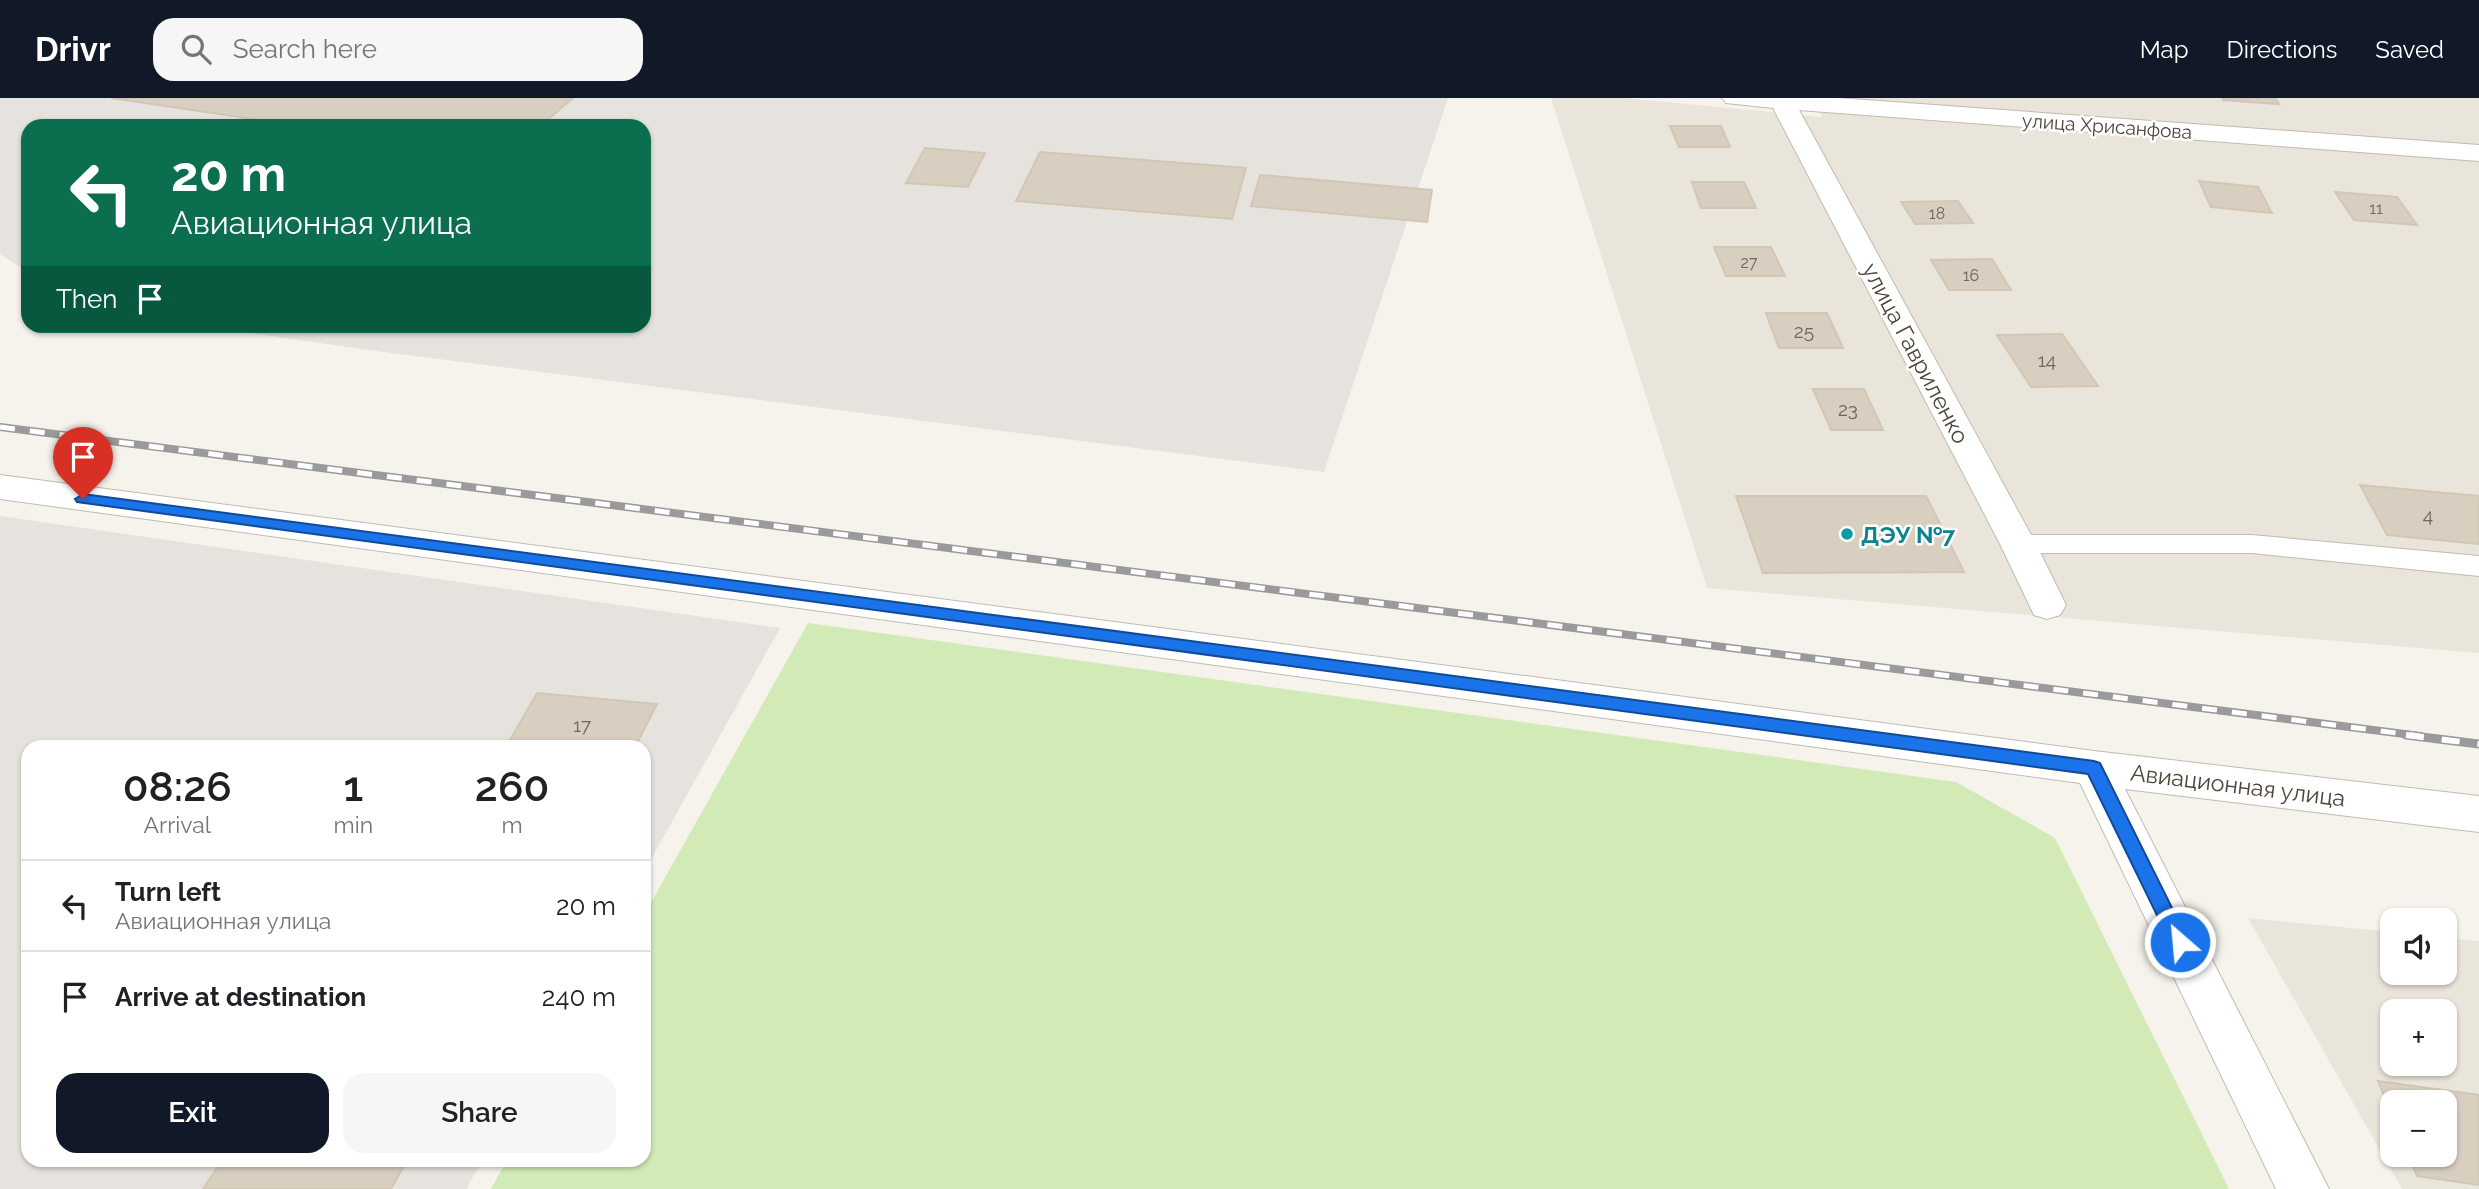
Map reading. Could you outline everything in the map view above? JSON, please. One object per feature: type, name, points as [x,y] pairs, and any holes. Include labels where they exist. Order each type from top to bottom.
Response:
[{"type":"street","name":"улица Хрисанфова","points":[[1735,98],[2479,153]]},
{"type":"street","name":"улица Гавриленко","points":[[1782,102],[2018,544],[2047,605]]},
{"type":"street","name":"Авиационная улица","points":[[0,487],[2094,768],[2479,814]]},
{"type":"street","points":[[2094,768],[2303,1189]]},
{"type":"lane","points":[[2018,544],[2252,544],[2479,566]]},
{"type":"shaded area","points":[[0,98],[1448,98],[1324,472],[251,333],[651,333],[651,119],[21,119],[21,268],[0,254]]},
{"type":"shaded area","points":[[1551,98],[1625,98],[1822,117],[1814,98],[2479,98],[2479,653],[1707,588]]},
{"type":"shaded area","points":[[0,516],[780,628],[651,859],[651,740],[21,740],[21,1167],[479,1167],[466,1189],[0,1189]]},
{"type":"shaded area","points":[[2248,918],[2380,931],[2380,985],[2457,985],[2457,939],[2479,941],[2479,1189],[2402,1189],[2389,1167],[2457,1167],[2457,1090],[2380,1090],[2380,1150]]},
{"type":"green space","points":[[808,623],[1956,782],[2055,838],[2229,1189],[491,1189],[503,1167],[651,1167],[651,903]]},
{"type":"building","points":[[111,98],[573,98],[548,119],[252,119]]},
{"type":"building","points":[[2275,98],[2279,104],[2223,100]]},
{"type":"building","points":[[1670,126],[1721,126],[1730,147],[1679,147]]},
{"type":"building","points":[[925,148],[985,153],[968,187],[906,183]]},
{"type":"building","points":[[1040,152],[1246,168],[1232,219],[1016,201]]},
{"type":"building","points":[[1260,175],[1432,190],[1427,222],[1251,206]]},
{"type":"building","points":[[2199,181],[2258,187],[2272,213],[2211,207]]},
{"type":"building","points":[[1692,182],[1744,182],[1756,208],[1701,208]]},
{"type":"building","points":[[2335,192],[2397,197],[2417,225],[2354,220]]},
{"type":"building","points":[[1958,201],[1973,223],[1915,224],[1901,202]]},
{"type":"building","points":[[1714,247],[1771,247],[1785,276],[1726,276]]},
{"type":"building","points":[[1992,259],[2011,290],[1949,290],[1931,260]]},
{"type":"building","points":[[1766,313],[1827,313],[1843,348],[1779,348]]},
{"type":"building","points":[[2062,334],[2098,386],[2031,387],[1997,335]]},
{"type":"building","points":[[1813,389],[1864,389],[1883,430],[1831,430]]},
{"type":"building","points":[[2360,485],[2479,496],[2479,544],[2387,535]]},
{"type":"building","name":"ДЭУ №7","points":[[1736,496],[1926,496],[1964,572],[1763,573]]},
{"type":"building","points":[[537,693],[657,704],[639,740],[510,740]]},
{"type":"building","points":[[2378,1081],[2443,1090],[2382,1090]]},
{"type":"building","points":[[2457,1092],[2479,1095],[2479,1185],[2417,1176],[2414,1167],[2457,1167]]},
{"type":"building","points":[[217,1167],[403,1167],[391,1189],[203,1189]]},
{"type":"railway","points":[[0,427],[2420,736]]},
{"type":"railway","points":[[2406,735],[2479,744]]},
{"type":"place","name":"ДЭУ №7","points":[[1847,534]]},
{"type":"route","points":[[83,499],[2094,768],[2180,942]]}]
